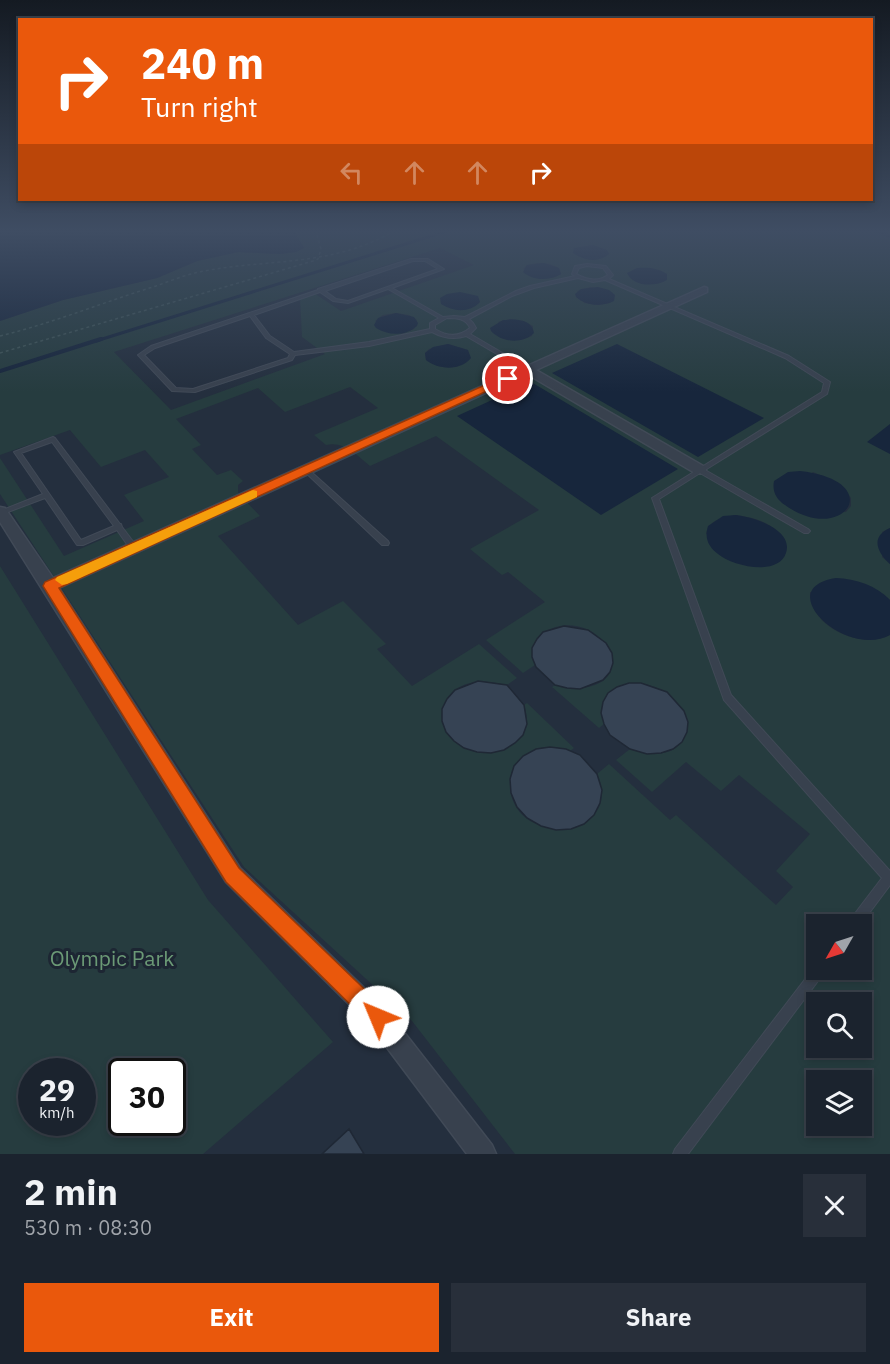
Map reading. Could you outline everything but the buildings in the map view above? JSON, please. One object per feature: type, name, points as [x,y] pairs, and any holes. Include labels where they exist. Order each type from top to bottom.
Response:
[{"type":"street","points":[[50,586],[704,290]]},
{"type":"street","points":[[528,369],[700,470]]},
{"type":"street","points":[[1,512],[233,875],[378,1017],[483,1154]]},
{"type":"lane","points":[[293,354],[290,359],[193,391],[174,390],[141,355],[153,347],[336,285]]},
{"type":"lane","points":[[320,290],[342,302],[398,285]]},
{"type":"lane","points":[[466,319],[519,291],[544,285]]},
{"type":"lane","points":[[619,285],[787,357],[827,382],[825,393],[655,498],[727,697],[889,878],[862,914]]},
{"type":"lane","points":[[389,288],[442,318]]},
{"type":"lane","points":[[251,314],[268,337],[293,354],[369,344],[433,330],[448,336],[467,334],[471,332],[473,325],[466,319],[442,318],[432,324],[433,330]]},
{"type":"lane","points":[[467,334],[528,369]]},
{"type":"lane","points":[[119,526],[80,543],[17,452],[53,439],[119,526],[135,548]]},
{"type":"lane","points":[[306,470],[385,543]]},
{"type":"lane","points":[[700,470],[806,531]]},
{"type":"lane","points":[[1,512],[47,495]]},
{"type":"lane","points":[[680,1154],[812,980]]},
{"type":"path","points":[[0,336],[160,285]]},
{"type":"path","points":[[0,353],[233,285]]},
{"type":"green space","points":[[128,285],[324,285],[114,352],[171,410],[325,354],[302,337],[300,298],[314,293],[341,311],[417,285],[890,285],[890,528],[882,532],[882,557],[890,564],[890,600],[887,597],[810,592],[812,605],[818,616],[839,632],[866,640],[890,635],[890,1154],[515,1154],[412,1021],[244,867],[0,494],[0,458],[64,556],[144,521],[124,495],[169,477],[145,450],[101,467],[70,430],[0,455],[0,321],[63,300]],"holes":[[[591,287],[613,293],[610,303],[598,305],[584,303],[577,291]],[[396,313],[409,315],[417,320],[414,329],[402,334],[375,321],[383,315]],[[510,319],[523,321],[533,326],[532,336],[521,340],[498,322]],[[448,344],[468,350],[457,367],[442,367],[426,360],[425,353],[429,349]],[[350,387],[378,408],[314,435],[326,445],[345,447],[370,466],[436,436],[539,510],[470,549],[502,575],[508,572],[545,602],[486,640],[523,673],[535,665],[532,648],[540,636],[547,631],[560,626],[577,626],[591,631],[610,652],[612,664],[609,675],[599,683],[582,688],[555,685],[552,687],[599,728],[604,724],[603,706],[609,694],[620,686],[635,683],[651,686],[666,693],[679,705],[688,722],[678,746],[659,754],[630,749],[616,760],[652,792],[686,762],[721,791],[739,775],[810,834],[776,871],[793,887],[776,905],[676,815],[670,820],[609,764],[597,774],[602,796],[596,812],[582,823],[564,828],[545,826],[527,819],[514,804],[510,782],[514,767],[525,755],[534,750],[556,747],[570,751],[574,748],[527,703],[524,705],[527,722],[521,736],[510,746],[496,751],[479,752],[464,748],[451,738],[443,724],[442,716],[448,697],[463,685],[470,683],[507,685],[517,678],[479,644],[412,686],[377,649],[386,644],[343,601],[298,625],[218,536],[260,516],[238,493],[238,485],[243,481],[231,470],[217,475],[192,449],[201,445],[176,419],[258,388],[285,412]],[[813,472],[838,483],[851,498],[851,506],[846,512],[802,514],[781,502]],[[736,515],[752,518],[772,527],[786,545],[706,534],[710,525],[721,518]]]},
{"type":"green space","name":"Olympic Park","points":[[0,566],[208,900],[333,1042],[203,1154],[0,1154]]},
{"type":"water","points":[[0,285],[128,285],[63,300],[0,321]]},
{"type":"water","points":[[598,287],[609,290],[615,295],[614,301],[594,305],[576,297],[575,294],[581,289]]},
{"type":"water","points":[[460,292],[478,296],[480,302],[466,310],[451,309],[441,304],[440,298],[447,294]]},
{"type":"water","points":[[396,313],[414,317],[418,323],[417,326],[408,332],[392,334],[381,331],[374,325],[378,318]]},
{"type":"water","points":[[503,320],[526,322],[533,328],[534,333],[524,339],[512,341],[501,338],[490,328]]},
{"type":"water","points":[[448,344],[468,350],[471,358],[461,365],[449,368],[437,366],[426,360],[425,353],[433,347]]},
{"type":"water","points":[[617,344],[764,418],[698,457],[552,373]]},
{"type":"water","points":[[531,382],[678,469],[601,515],[457,416]]},
{"type":"water","points":[[890,424],[890,454],[867,442]]},
{"type":"water","points":[[800,471],[827,477],[843,486],[850,497],[848,508],[839,515],[824,519],[806,516],[782,503],[774,491],[774,481],[788,472]]},
{"type":"water","points":[[736,515],[752,518],[770,526],[784,537],[787,545],[786,553],[781,560],[774,565],[754,567],[733,562],[715,551],[707,539],[708,526],[723,516]]},
{"type":"water","points":[[890,528],[890,564],[879,550],[878,540]]},
{"type":"water","points":[[836,578],[865,584],[878,590],[890,600],[890,635],[872,640],[854,638],[836,630],[822,619],[812,607],[810,594],[818,584]]},
{"type":"waterway","points":[[96,341],[275,285]]},
{"type":"waterway","points":[[0,371],[101,339]]},
{"type":"slow traffic","points":[[62,580],[253,494]]},
{"type":"route","points":[[378,1017],[233,875],[50,586],[508,379]]}]
